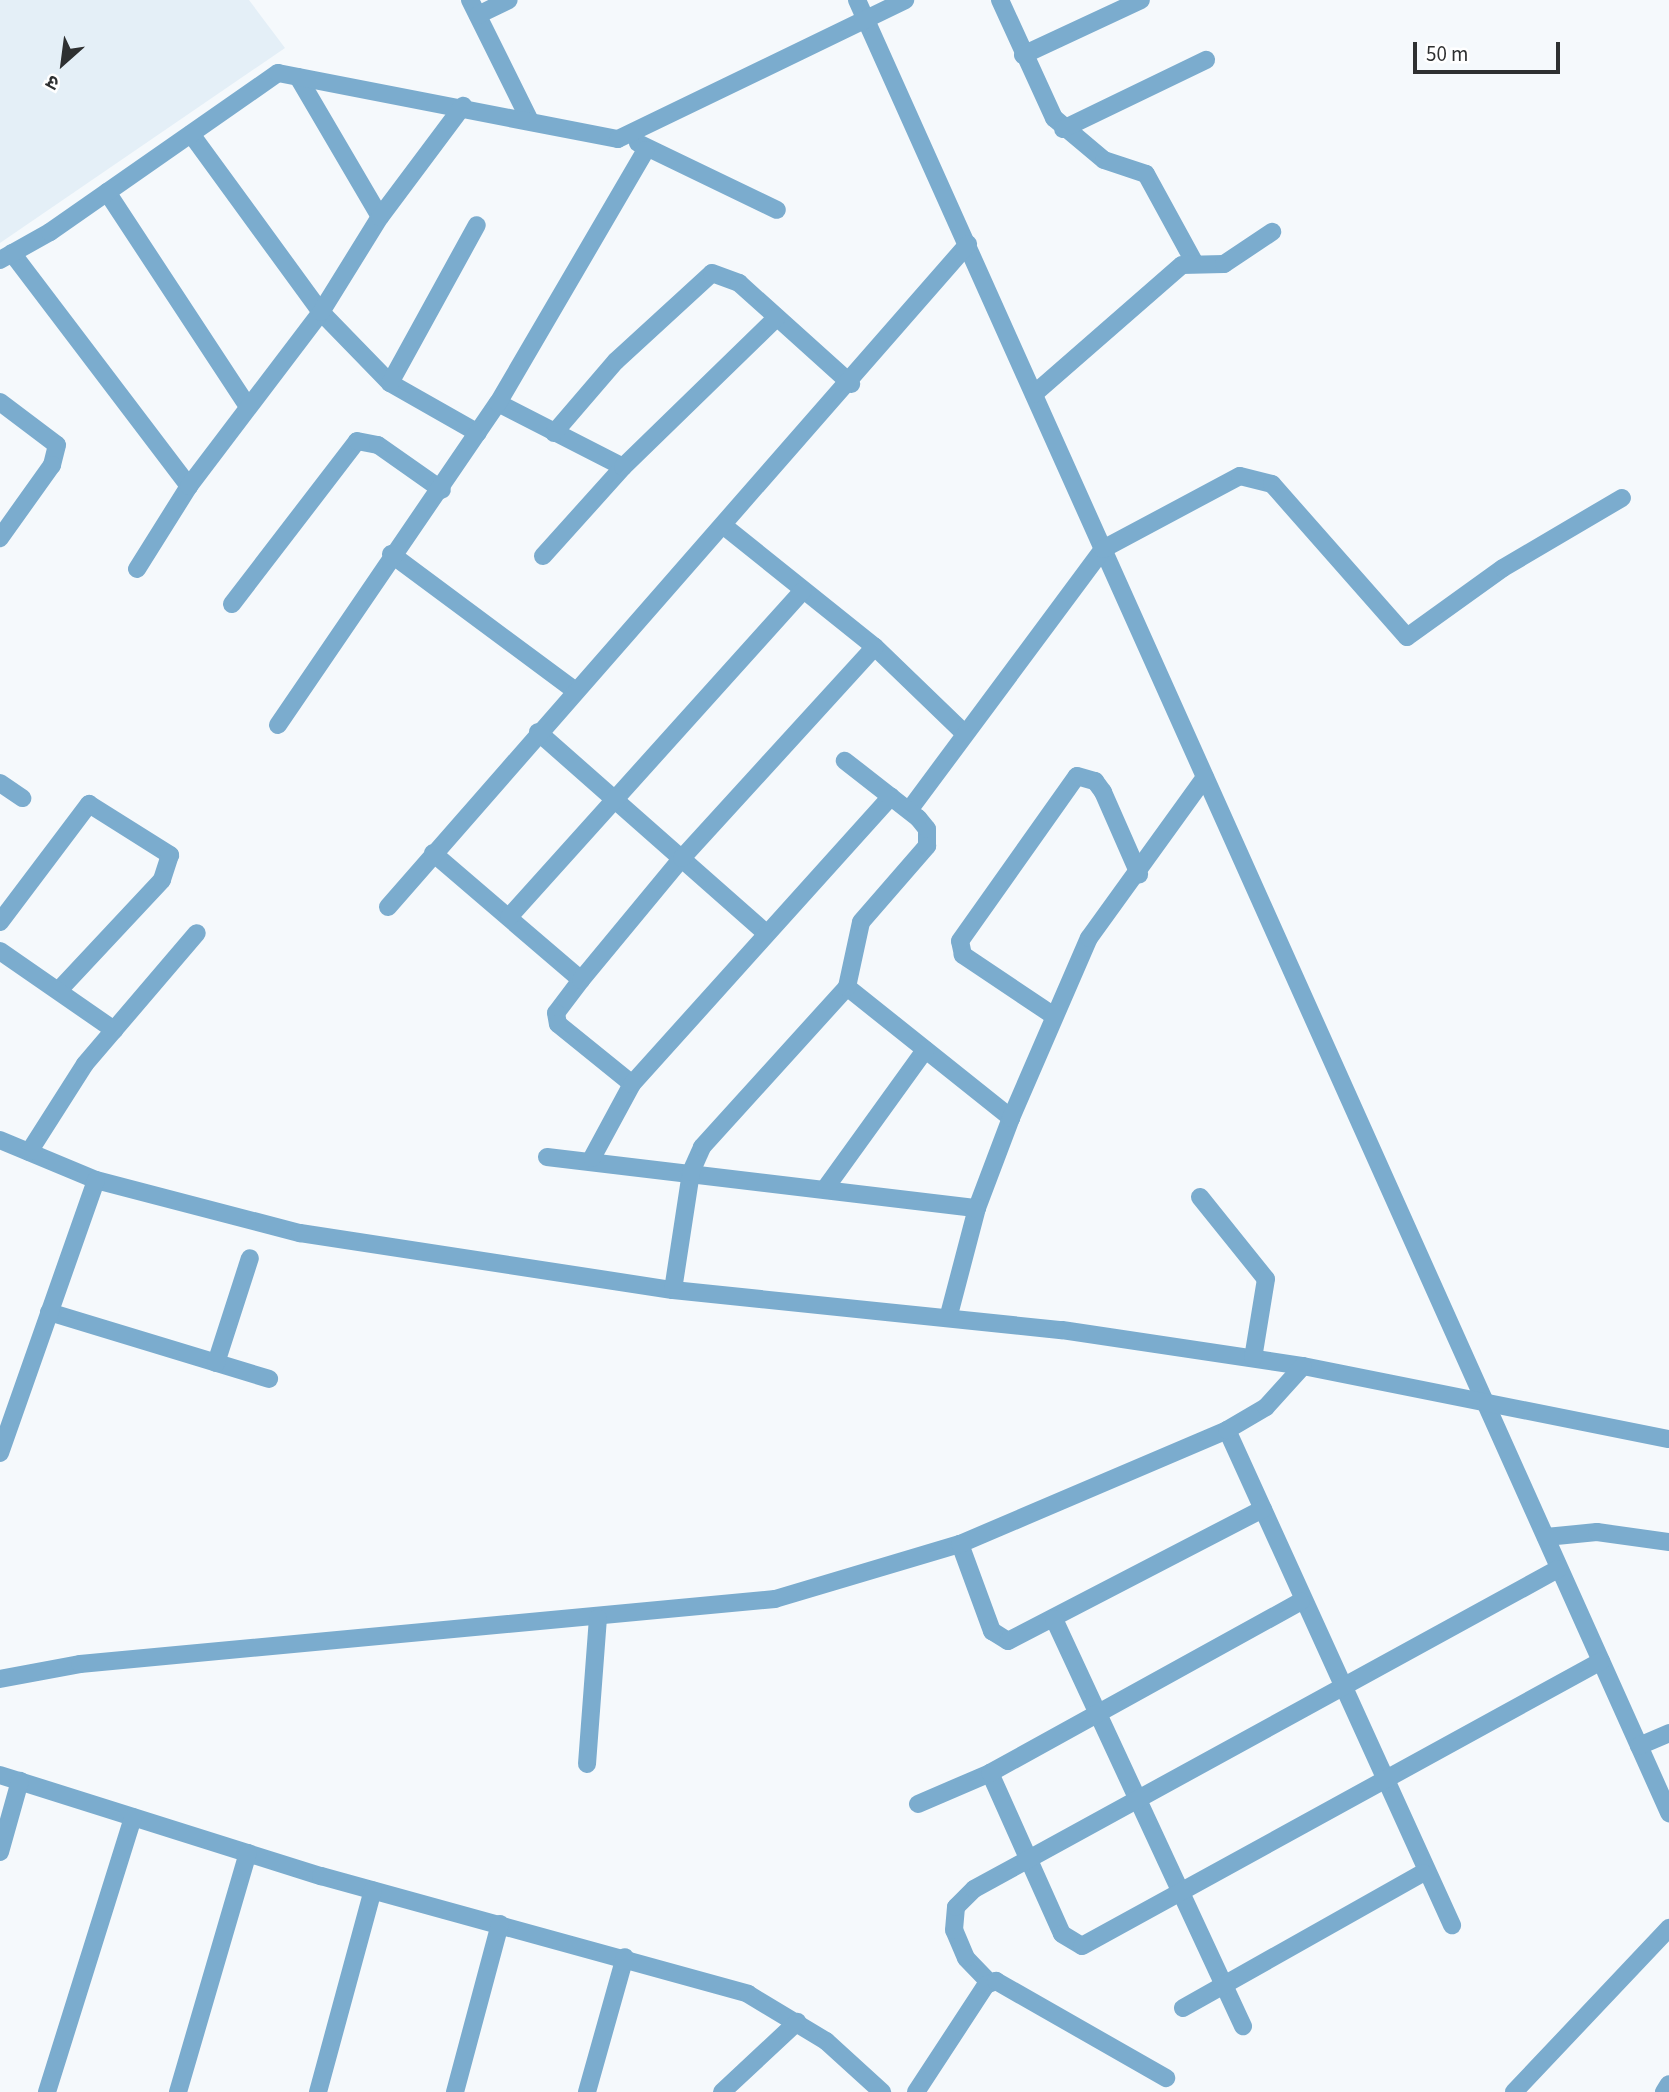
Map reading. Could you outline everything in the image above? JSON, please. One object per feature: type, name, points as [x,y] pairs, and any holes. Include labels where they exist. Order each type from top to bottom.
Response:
[{"type":"street","points":[[509,0],[474,7],[530,121]]},
{"type":"street","points":[[857,0],[1669,1813]]},
{"type":"street","points":[[189,486],[6,256],[107,192],[278,73],[463,106],[602,137],[630,136],[905,0]]},
{"type":"street","points":[[1000,0],[1024,55],[1063,129],[1104,160],[1146,174],[1192,260]]},
{"type":"street","points":[[1024,55],[1141,0]]},
{"type":"street","points":[[1063,129],[1206,60]]},
{"type":"street","points":[[298,77],[380,217]]},
{"type":"street","points":[[136,569],[189,486],[247,405],[321,312],[380,217],[463,106]]},
{"type":"street","points":[[191,134],[321,312],[390,383],[478,433]]},
{"type":"street","points":[[630,136],[646,150],[777,210]]},
{"type":"street","points":[[278,725],[391,554],[442,490],[498,403],[646,150]]},
{"type":"street","points":[[107,192],[247,405]]},
{"type":"street","points":[[390,383],[477,225]]},
{"type":"street","points":[[1034,394],[1192,260],[1224,264],[1272,232]]},
{"type":"street","points":[[388,907],[573,689],[851,384],[968,244]]},
{"type":"street","points":[[554,433],[616,361],[712,273],[739,283],[851,384]]},
{"type":"street","points":[[543,556],[623,467],[776,318]]},
{"type":"street","points":[[0,402],[57,445],[52,465],[0,538]]},
{"type":"street","points":[[498,403],[623,467]]},
{"type":"street","points":[[232,604],[357,441],[378,445],[442,490]]},
{"type":"street","points":[[910,810],[1103,549],[1240,476],[1261,476],[1346,561],[1407,637],[1480,582],[1622,498]]},
{"type":"street","points":[[724,526],[875,647],[965,734]]},
{"type":"street","points":[[391,554],[573,689]]},
{"type":"street","points":[[509,917],[614,797],[803,591]]},
{"type":"street","points":[[632,1084],[558,1024],[556,1013],[682,858],[875,647]]},
{"type":"street","points":[[538,732],[765,932]]},
{"type":"street","points":[[673,1290],[691,1172],[716,1127],[847,987],[861,922],[927,846],[927,829],[910,810],[845,761]]},
{"type":"street","points":[[1054,1016],[963,955],[960,941],[1077,776],[1096,781],[1103,792],[1139,874]]},
{"type":"street","points":[[949,1315],[977,1208],[1011,1118],[1089,938],[1139,874],[1205,777]]},
{"type":"street","points":[[0,783],[22,798]]},
{"type":"street","points":[[592,1158],[632,1084],[765,932],[891,796]]},
{"type":"street","points":[[0,922],[89,804],[170,855],[162,880],[59,990]]},
{"type":"street","points":[[433,853],[581,980]]},
{"type":"street","points":[[29,1152],[114,1030],[197,933]]},
{"type":"street","points":[[0,951],[114,1030]]},
{"type":"street","points":[[847,987],[1011,1118]]},
{"type":"street","points":[[827,1186],[925,1050]]},
{"type":"street","points":[[0,1140],[96,1180],[300,1233],[673,1290],[949,1315],[1303,1366],[1669,1439]]},
{"type":"street","points":[[547,1157],[592,1158],[691,1172],[827,1186],[977,1208]]},
{"type":"street","points":[[0,1453],[96,1180]]},
{"type":"street","points":[[1200,1197],[1266,1279],[1253,1359]]},
{"type":"street","points":[[216,1363],[250,1258]]},
{"type":"street","points":[[49,1312],[269,1379]]},
{"type":"street","points":[[0,1679],[80,1664],[598,1618],[775,1599],[960,1544],[1227,1430],[1266,1407],[1303,1366]]},
{"type":"street","points":[[1227,1430],[1423,1873],[1452,1925]]},
{"type":"street","points":[[960,1544],[992,1631],[1003,1640],[1054,1619],[1263,1509]]},
{"type":"street","points":[[1546,1537],[1597,1532],[1668,1545]]},
{"type":"street","points":[[1166,2078],[1002,1983],[989,1982],[958,1946],[954,1913],[974,1889],[1558,1569]]},
{"type":"street","points":[[918,1804],[990,1773],[1099,1710],[1301,1601]]},
{"type":"street","points":[[587,1764],[598,1618]]},
{"type":"street","points":[[1054,1619],[1099,1710],[1243,2026]]},
{"type":"street","points":[[990,1773],[1026,1860],[1062,1934],[1076,1946],[1183,1896],[1601,1661]]},
{"type":"street","points":[[1639,1746],[1669,1733]]},
{"type":"street","points":[[0,1775],[373,1890],[625,1956],[748,1994],[797,2022],[882,2092]]},
{"type":"street","points":[[0,1852],[20,1782]]},
{"type":"street","points":[[47,2092],[133,1817]]},
{"type":"street","points":[[178,2092],[248,1853]]},
{"type":"street","points":[[1183,2008],[1423,1873]]},
{"type":"street","points":[[318,2092],[373,1890]]},
{"type":"street","points":[[455,2092],[500,1924]]},
{"type":"street","points":[[1514,2092],[1669,1928]]},
{"type":"street","points":[[587,2092],[625,1956]]},
{"type":"street","points":[[916,2092],[989,1982]]},
{"type":"street","points":[[722,2092],[797,2022]]},
{"type":"street","points":[[1664,2092],[1669,2084]]},
{"type":"shaded area","points":[[0,0],[249,0],[285,48],[0,243]]}]
